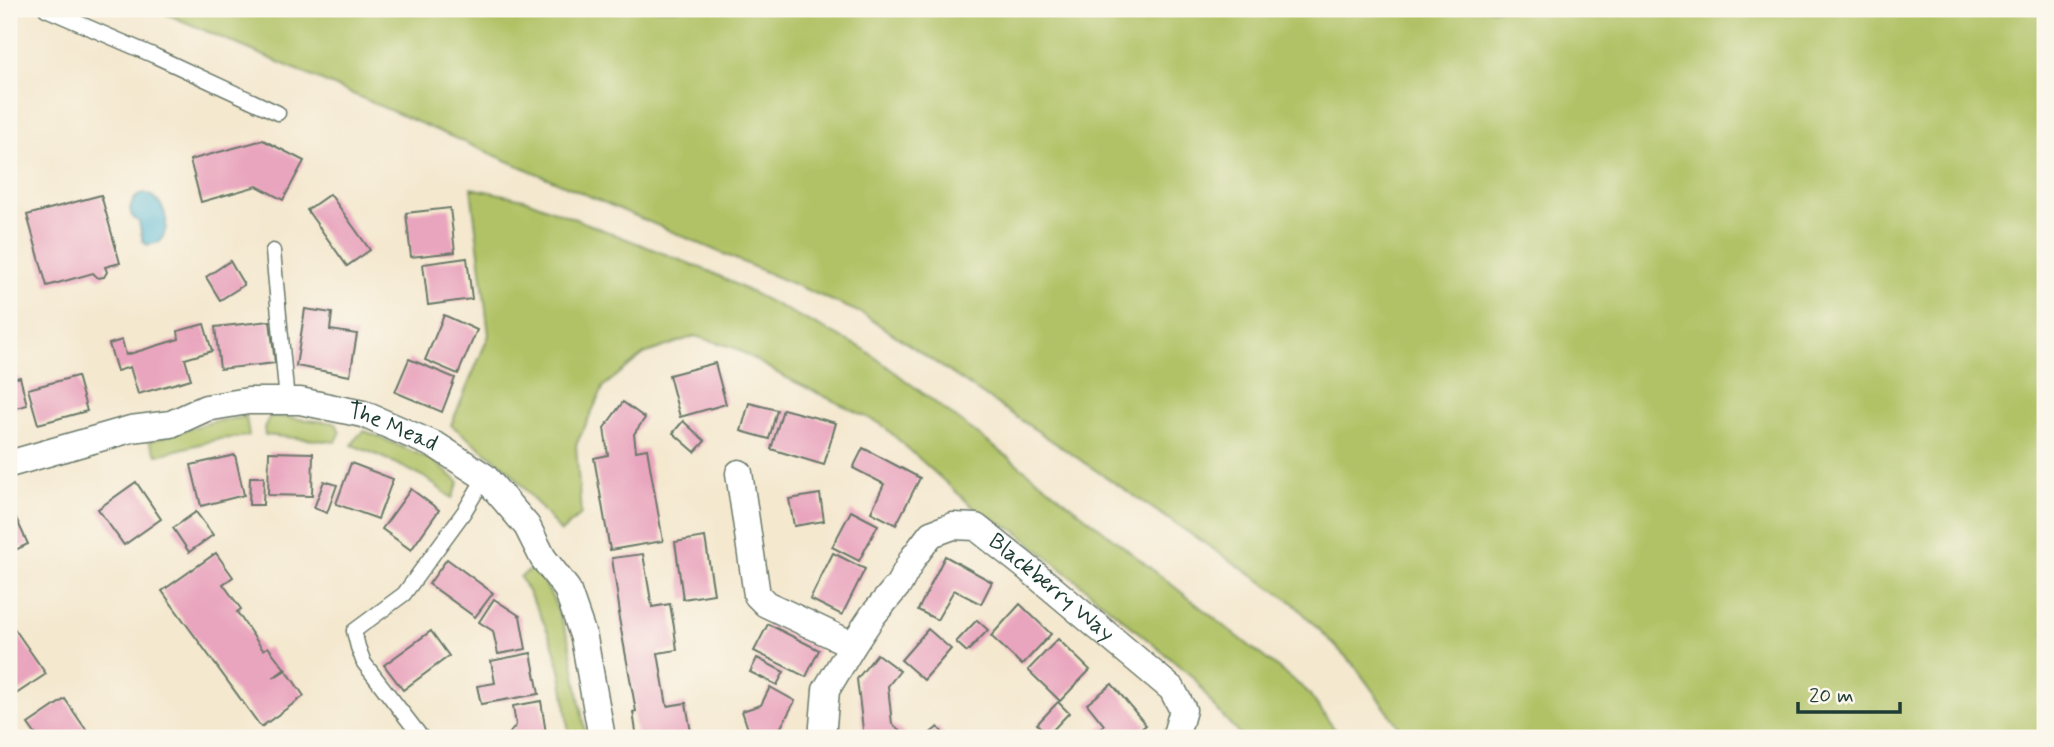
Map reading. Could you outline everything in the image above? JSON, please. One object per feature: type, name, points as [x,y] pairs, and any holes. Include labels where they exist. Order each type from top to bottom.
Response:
[{"type":"street","name":"The Mead","points":[[9,464],[131,429],[170,424],[206,408],[248,401],[300,401],[363,414],[437,446],[485,477],[527,526],[543,558],[567,589],[584,638],[602,738]]},
{"type":"street","points":[[739,473],[757,596],[766,604],[853,645]]},
{"type":"street","name":"Blackberry Way","points":[[822,738],[825,690],[930,534],[953,526],[976,527],[1172,689],[1183,710],[1175,738]]},
{"type":"lane","points":[[46,9],[278,113]]},
{"type":"lane","points":[[273,251],[287,401]]},
{"type":"lane","points":[[422,738],[364,663],[354,631],[404,594],[464,512],[485,477]]},
{"type":"green space","points":[[155,9],[2045,9],[2045,738],[1407,738],[1354,665],[1292,602],[863,314]]},
{"type":"green space","points":[[471,188],[524,199],[711,272],[864,349],[1045,485],[1307,691],[1341,738],[1243,738],[1215,708],[1194,678],[1016,531],[975,509],[881,424],[781,375],[735,348],[695,336],[644,354],[604,386],[576,445],[581,514],[561,532],[510,471],[451,425],[489,335]]},
{"type":"green space","points":[[270,416],[336,423],[340,433],[336,442],[265,435],[264,428]]},
{"type":"green space","points":[[246,417],[249,436],[219,439],[157,455],[149,441],[212,422]]},
{"type":"green space","points":[[365,431],[432,460],[459,482],[452,498],[424,477],[352,445]]},
{"type":"green space","points":[[536,566],[569,640],[586,738],[569,738],[563,684],[555,652],[544,623],[520,577]]},
{"type":"water","points":[[144,193],[162,207],[166,220],[166,228],[160,242],[147,245],[143,241],[139,222],[130,211],[132,202]]},
{"type":"building","points":[[263,140],[304,161],[283,200],[257,186],[201,202],[190,160]]},
{"type":"building","points":[[330,194],[370,250],[347,266],[307,210]]},
{"type":"building","points":[[101,195],[120,263],[105,267],[107,272],[104,277],[98,278],[93,273],[47,286],[27,215]]},
{"type":"building","points":[[450,208],[455,252],[411,257],[406,213]]},
{"type":"building","points":[[467,258],[472,299],[428,305],[423,264]]},
{"type":"building","points":[[230,261],[244,285],[220,300],[206,277]]},
{"type":"building","points":[[305,309],[332,313],[330,330],[357,334],[350,376],[296,366]]},
{"type":"building","points":[[444,315],[477,330],[458,374],[425,360]]},
{"type":"building","points":[[270,321],[275,363],[220,369],[215,327]]},
{"type":"building","points":[[204,324],[212,351],[185,359],[191,379],[138,394],[130,367],[117,371],[109,344],[122,340],[126,355],[179,339],[178,331]]},
{"type":"building","points":[[409,359],[455,378],[442,412],[395,392]]},
{"type":"building","points":[[715,363],[726,404],[680,417],[669,375]]},
{"type":"building","points":[[77,376],[87,411],[38,424],[28,389]]},
{"type":"building","points":[[20,377],[27,405],[9,410],[9,380]]},
{"type":"building","points":[[623,402],[645,418],[634,434],[636,451],[647,449],[663,541],[610,550],[594,458],[608,455],[604,428]]},
{"type":"building","points":[[749,403],[777,410],[769,439],[741,431]]},
{"type":"building","points":[[783,409],[836,423],[824,465],[771,449]]},
{"type":"building","points":[[683,421],[705,441],[695,452],[673,433]]},
{"type":"building","points":[[863,448],[920,478],[896,525],[871,512],[884,484],[853,468]]},
{"type":"building","points":[[269,452],[313,453],[312,496],[268,495]]},
{"type":"building","points":[[235,455],[244,495],[201,506],[191,465]]},
{"type":"building","points":[[351,463],[393,479],[378,519],[336,504]]},
{"type":"building","points":[[250,477],[264,477],[263,505],[249,505]]},
{"type":"building","points":[[324,481],[337,485],[327,513],[314,508]]},
{"type":"building","points":[[136,482],[161,519],[124,545],[98,509]]},
{"type":"building","points":[[411,489],[439,510],[411,550],[382,529]]},
{"type":"building","points":[[820,494],[824,521],[794,526],[789,499]]},
{"type":"building","points":[[851,511],[878,525],[859,561],[832,547]]},
{"type":"building","points":[[196,512],[213,535],[189,552],[173,528]]},
{"type":"building","points":[[15,516],[28,544],[9,553],[9,519]]},
{"type":"building","points":[[705,537],[714,594],[683,599],[675,542]]},
{"type":"building","points":[[216,553],[233,577],[223,584],[241,609],[237,612],[263,650],[268,647],[285,669],[273,678],[286,670],[304,696],[261,727],[162,591]]},
{"type":"building","points":[[833,553],[865,569],[842,615],[810,599]]},
{"type":"building","points":[[643,554],[652,607],[670,604],[674,627],[677,650],[658,653],[667,706],[686,703],[692,738],[637,738],[633,712],[636,711],[618,613],[612,558]]},
{"type":"building","points":[[945,556],[992,582],[981,604],[954,590],[937,620],[918,610]]},
{"type":"building","points":[[447,559],[493,593],[475,617],[429,584]]},
{"type":"building","points":[[494,599],[520,616],[526,649],[498,654],[493,631],[479,622]]},
{"type":"building","points":[[1020,604],[1051,634],[1022,665],[991,636]]},
{"type":"building","points":[[977,620],[988,630],[967,652],[956,642]]},
{"type":"building","points":[[768,624],[819,650],[806,677],[754,651]]},
{"type":"building","points":[[14,628],[46,674],[10,698],[9,632]]},
{"type":"building","points":[[928,629],[951,649],[924,680],[901,660]]},
{"type":"building","points":[[431,631],[449,656],[403,690],[384,665]]},
{"type":"building","points":[[1058,639],[1090,670],[1060,701],[1028,670]]},
{"type":"building","points":[[531,653],[539,694],[481,704],[477,686],[495,683],[491,661]]},
{"type":"building","points":[[877,654],[900,671],[888,686],[892,724],[910,738],[864,738],[857,679]]},
{"type":"building","points":[[757,658],[784,672],[777,685],[750,672]]},
{"type":"building","points":[[1112,684],[1146,725],[1130,738],[1088,738],[1104,725],[1087,704]]},
{"type":"building","points":[[770,687],[795,701],[780,729],[751,738],[742,711],[761,705]]},
{"type":"building","points":[[65,699],[92,738],[38,738],[28,724]]},
{"type":"building","points":[[541,701],[546,733],[542,738],[506,738],[516,725],[513,706]]},
{"type":"building","points":[[1058,702],[1069,713],[1048,735],[1037,724]]},
{"type":"building","points":[[938,727],[947,738],[924,738]]}]
